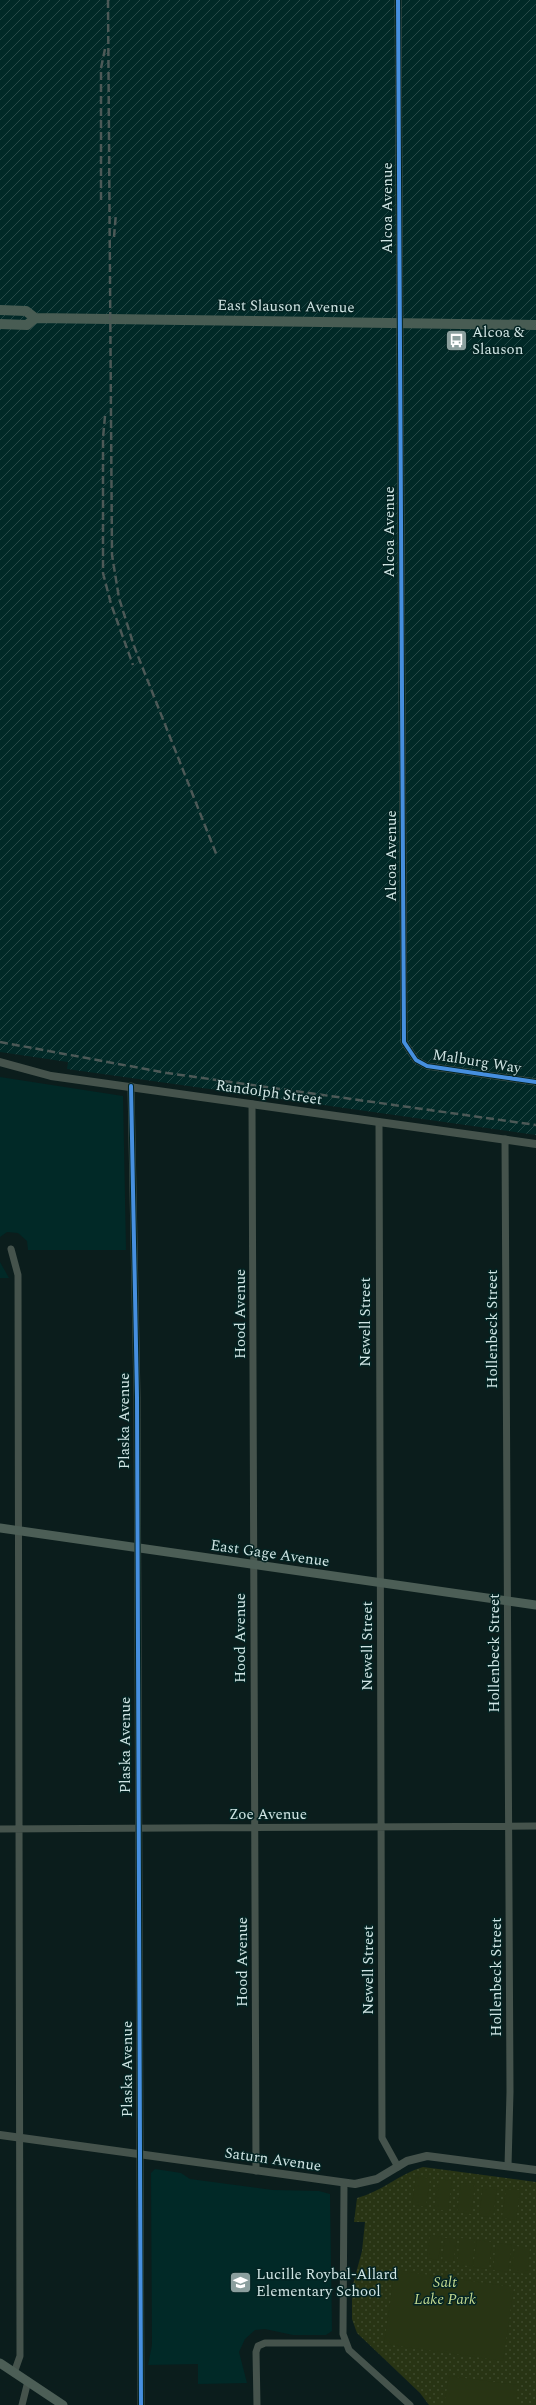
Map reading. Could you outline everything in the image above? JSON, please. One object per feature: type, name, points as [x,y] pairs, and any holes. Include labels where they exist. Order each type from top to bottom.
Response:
[{"type":"main road","name":"East Slauson Avenue","points":[[0,310],[26,311],[35,318],[536,326]]},
{"type":"main road","name":"East Slauson Avenue","points":[[0,324],[27,325],[35,318]]},
{"type":"main road","name":"East Gage Avenue","points":[[0,1528],[536,1605]]},
{"type":"main road","points":[[0,2362],[63,2405]]},
{"type":"street","name":"Alcoa Avenue","points":[[398,0],[404,1038],[408,1051],[416,1060]]},
{"type":"street","name":"Malburg Way","points":[[416,1060],[427,1066],[445,1070],[536,1082]]},
{"type":"street","name":"Randolph Street","points":[[0,1062],[51,1076],[131,1086],[536,1144]]},
{"type":"street","name":"Plaska Avenue","points":[[131,1086],[137,1397],[137,1828],[141,2405]]},
{"type":"street","name":"Hood Avenue","points":[[252,1104],[256,2171]]},
{"type":"street","name":"Newell Street","points":[[379,1122],[379,1582],[382,2138],[398,2167]]},
{"type":"street","name":"Hollenbeck Street","points":[[505,1139],[507,1826],[510,2092],[508,2166]]},
{"type":"street","points":[[11,1249],[18,1275],[20,1829],[20,2356],[14,2373]]},
{"type":"street","name":"Zoe Avenue","points":[[0,1829],[536,1826]]},
{"type":"street","name":"Saturn Avenue","points":[[0,2135],[344,2183],[364,2183],[376,2180],[407,2161],[427,2156],[536,2170]]},
{"type":"street","points":[[344,2183],[343,2334],[349,2350],[410,2405]]},
{"type":"street","points":[[257,2405],[256,2352],[258,2346],[265,2343],[346,2343]]},
{"type":"street","points":[[22,2405],[28,2381]]},
{"type":"shaded area","points":[[0,0],[536,0],[536,1135],[67,1069],[68,1062],[0,1052]]},
{"type":"shaded area","points":[[0,1077],[123,1096],[126,1250],[28,1250],[27,1241],[18,1233],[7,1232],[0,1237]]},
{"type":"shaded area","points":[[0,1262],[9,1278],[0,1278]]},
{"type":"shaded area","name":"Lucille Roybal-Allard Elementary School","points":[[155,2169],[181,2173],[190,2179],[273,2190],[319,2191],[330,2194],[332,2331],[326,2335],[293,2335],[265,2329],[255,2330],[245,2339],[239,2352],[247,2383],[198,2384],[198,2364],[148,2365],[152,2345],[151,2173]]},
{"type":"green space","name":"Salt Lake Park","points":[[423,2167],[536,2182],[536,2405],[429,2405],[420,2393],[357,2333],[352,2319],[352,2288],[362,2251],[365,2222],[354,2222],[357,2198],[374,2192],[406,2174]]},
{"type":"green space","points":[[416,2176],[430,2178],[426,2207],[412,2205]]},
{"type":"green space","points":[[439,2179],[452,2181],[448,2211],[434,2209]]},
{"type":"green space","points":[[461,2183],[475,2184],[471,2214],[457,2212]]},
{"type":"green space","points":[[483,2186],[497,2188],[493,2218],[479,2215]]},
{"type":"green space","points":[[506,2189],[520,2190],[516,2220],[502,2218]]},
{"type":"green space","points":[[430,2235],[442,2237],[438,2260],[427,2258]]},
{"type":"green space","points":[[445,2238],[457,2239],[453,2262],[442,2261]]},
{"type":"green space","points":[[460,2238],[475,2240],[472,2266],[457,2265]]},
{"type":"green space","points":[[477,2240],[492,2242],[489,2269],[473,2267]]},
{"type":"green space","points":[[496,2243],[512,2245],[508,2272],[493,2270]]},
{"type":"green space","points":[[515,2246],[530,2248],[527,2274],[511,2272]]},
{"type":"green space","points":[[395,2270],[514,2287],[503,2361],[384,2344]]},
{"type":"green space","points":[[449,2376],[518,2385],[515,2405],[444,2405]]},
{"type":"railway","points":[[108,0],[112,555],[119,598],[134,646],[217,856]]},
{"type":"railway","points":[[101,200],[101,68],[105,49]]},
{"type":"railway","points":[[114,237],[116,213]]},
{"type":"railway","points":[[105,416],[103,438],[103,573],[111,604],[133,665]]},
{"type":"railway","points":[[0,1042],[167,1073],[536,1125]]},
{"type":"cycle path","points":[[398,0],[404,1042],[416,1060],[427,1066],[536,1082]]},
{"type":"cycle path","points":[[131,1086],[137,1397],[141,2405]]},
{"type":"place","name":"Alcoa & Slauson","points":[[456,341]]},
{"type":"place","name":"Lucille Roybal-Allard Elementary School","points":[[241,2283]]}]
